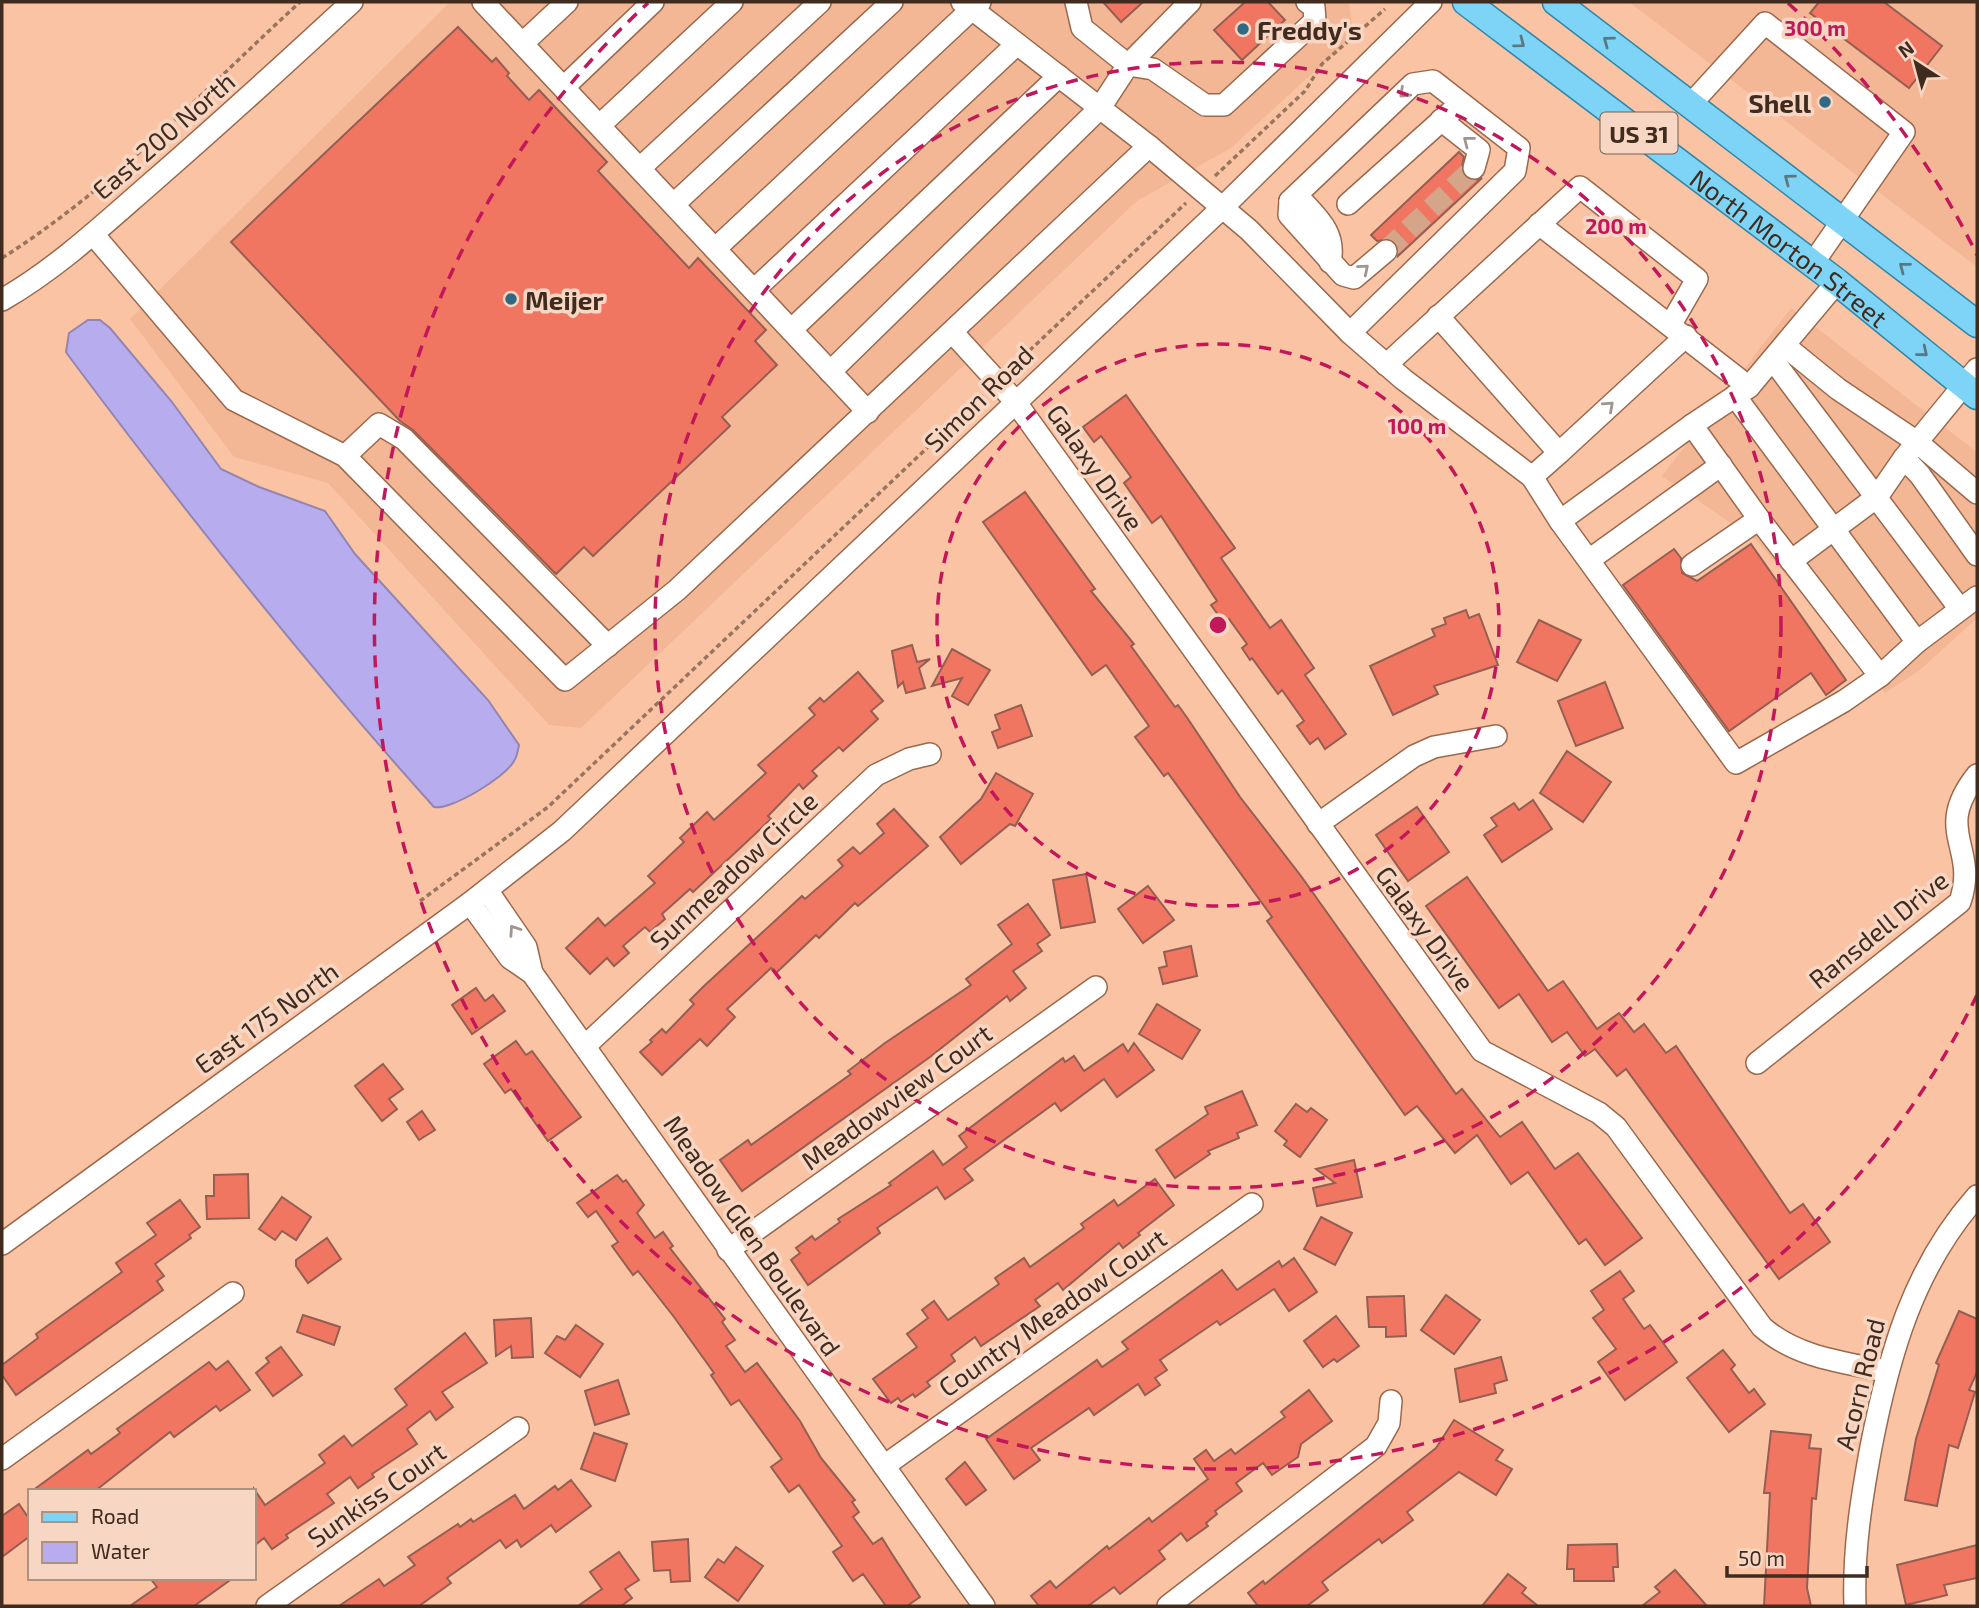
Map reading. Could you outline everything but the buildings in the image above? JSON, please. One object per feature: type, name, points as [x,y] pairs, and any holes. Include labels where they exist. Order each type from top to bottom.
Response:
[{"type":"main road","name":"North Morton Street","points":[[1466,2],[1973,384]]},
{"type":"main road","name":"North Morton Street","points":[[1556,2],[1977,324]]},
{"type":"street","name":"East 200 North","points":[[2,300],[34,282],[93,233],[242,104],[352,2]]},
{"type":"street","points":[[483,2],[867,412]]},
{"type":"street","points":[[564,87],[653,2]]},
{"type":"street","points":[[600,125],[732,2]]},
{"type":"street","points":[[640,168],[820,2]]},
{"type":"street","points":[[674,204],[892,2]]},
{"type":"street","points":[[1076,2],[1082,28],[1128,65],[1153,69],[1205,105],[1224,105],[1315,20],[1314,7],[1307,2]]},
{"type":"street","points":[[830,372],[1101,108],[1128,65],[1190,2]]},
{"type":"street","name":"Simon Road","points":[[562,831],[1014,401],[1222,208],[1431,2]]},
{"type":"street","points":[[715,249],[972,4],[1017,44],[1149,146],[1249,230],[1350,333],[1386,365],[1532,477],[1560,521],[1736,763],[1844,701],[1880,676],[1917,642],[1969,603],[1877,496],[1779,353]]},
{"type":"street","points":[[523,43],[555,6]]},
{"type":"street","points":[[1691,104],[1765,23],[1904,132],[1813,263]]},
{"type":"street","points":[[754,290],[1017,44]]},
{"type":"street","points":[[791,330],[1059,76]]},
{"type":"street","points":[[1350,333],[1515,171],[1520,148],[1433,81],[1413,84],[1290,201],[1289,215],[1343,275],[1354,278],[1386,251]]},
{"type":"street","points":[[1348,204],[1461,103]]},
{"type":"street","points":[[1441,120],[1479,150],[1474,168]]},
{"type":"street","points":[[93,233],[234,400],[345,456],[565,680],[677,590],[1149,146]]},
{"type":"street","points":[[1386,365],[1580,187],[1698,279],[1679,330],[1559,453],[1532,477]]},
{"type":"street","points":[[1539,224],[1679,330],[1742,391],[1833,530],[1917,642]]},
{"type":"street","points":[[1560,521],[1742,391],[1779,353],[1837,282]]},
{"type":"street","points":[[1438,316],[1559,453]]},
{"type":"street","name":"Galaxy Drive","points":[[953,333],[1014,401],[1482,1051],[1599,1113],[1616,1127],[1762,1327],[1780,1343],[1798,1352],[1885,1371]]},
{"type":"street","points":[[1779,353],[1838,389],[1910,450],[1977,493]]},
{"type":"street","points":[[1791,561],[1877,496],[1910,450],[1973,384]]},
{"type":"street","points":[[345,456],[379,424],[404,439],[608,646]]},
{"type":"street","points":[[1692,425],[1759,519],[1880,676]]},
{"type":"street","points":[[1910,450],[1920,475],[1977,555]]},
{"type":"street","points":[[1589,560],[1721,465]]},
{"type":"street","points":[[1692,565],[1759,519]]},
{"type":"street","points":[[1318,824],[1414,756],[1434,747],[1496,736]]},
{"type":"street","name":"Sunmeadow Circle","points":[[585,1046],[876,775],[909,759],[930,754]]},
{"type":"street","name":"Ransdell Drive","points":[[1757,1063],[1960,902],[1972,887],[1976,854],[1963,826],[1960,807],[1964,792],[1977,775]]},
{"type":"street","name":"East 175 North","points":[[2,1244],[478,897],[562,831]]},
{"type":"street","name":"Meadow Glen Boulevard","points":[[478,897],[510,958],[532,973],[984,1606]]},
{"type":"street","name":"Meadowview Court","points":[[728,1250],[1096,987]]},
{"type":"street","name":"Acorn Road","points":[[1855,1606],[1856,1534],[1885,1371],[1914,1292],[1935,1252],[1977,1196]]},
{"type":"street","name":"Country Meadow Court","points":[[884,1466],[1252,1204]]},
{"type":"street","points":[[2,1459],[233,1293]]},
{"type":"street","points":[[1168,1606],[1376,1446],[1389,1423],[1391,1401]]},
{"type":"street","name":"Sunkiss Court","points":[[267,1606],[518,1428]]},
{"type":"path","points":[[2,258],[82,200],[153,139],[300,2]]},
{"type":"path","points":[[1245,148],[1305,91],[1322,64],[1385,9]]},
{"type":"path","points":[[1034,346],[1153,234]]},
{"type":"path","points":[[420,901],[548,807],[967,411]]},
{"type":"shaded area","points":[[450,2],[1349,2],[1353,36],[1231,148],[1137,201],[581,728],[549,725],[328,483],[234,457],[130,319]]},
{"type":"shaded area","points":[[1629,2],[1977,2],[1977,267]]},
{"type":"shaded area","points":[[1791,308],[1977,452],[1977,618],[1920,670],[1885,693],[1757,541],[1662,476]]},
{"type":"water","points":[[88,320],[100,320],[110,328],[172,402],[221,469],[259,487],[325,511],[355,554],[488,700],[519,745],[516,758],[509,768],[489,784],[464,798],[442,807],[434,807],[339,699],[248,588],[66,352],[69,333]]},
{"type":"tunnel","points":[[1386,251],[1474,168]]},
{"type":"place","name":"Freddy's","points":[[1243,29]]},
{"type":"place","name":"Shell","points":[[1825,102]]},
{"type":"place","name":"Meijer","points":[[511,299]]}]
